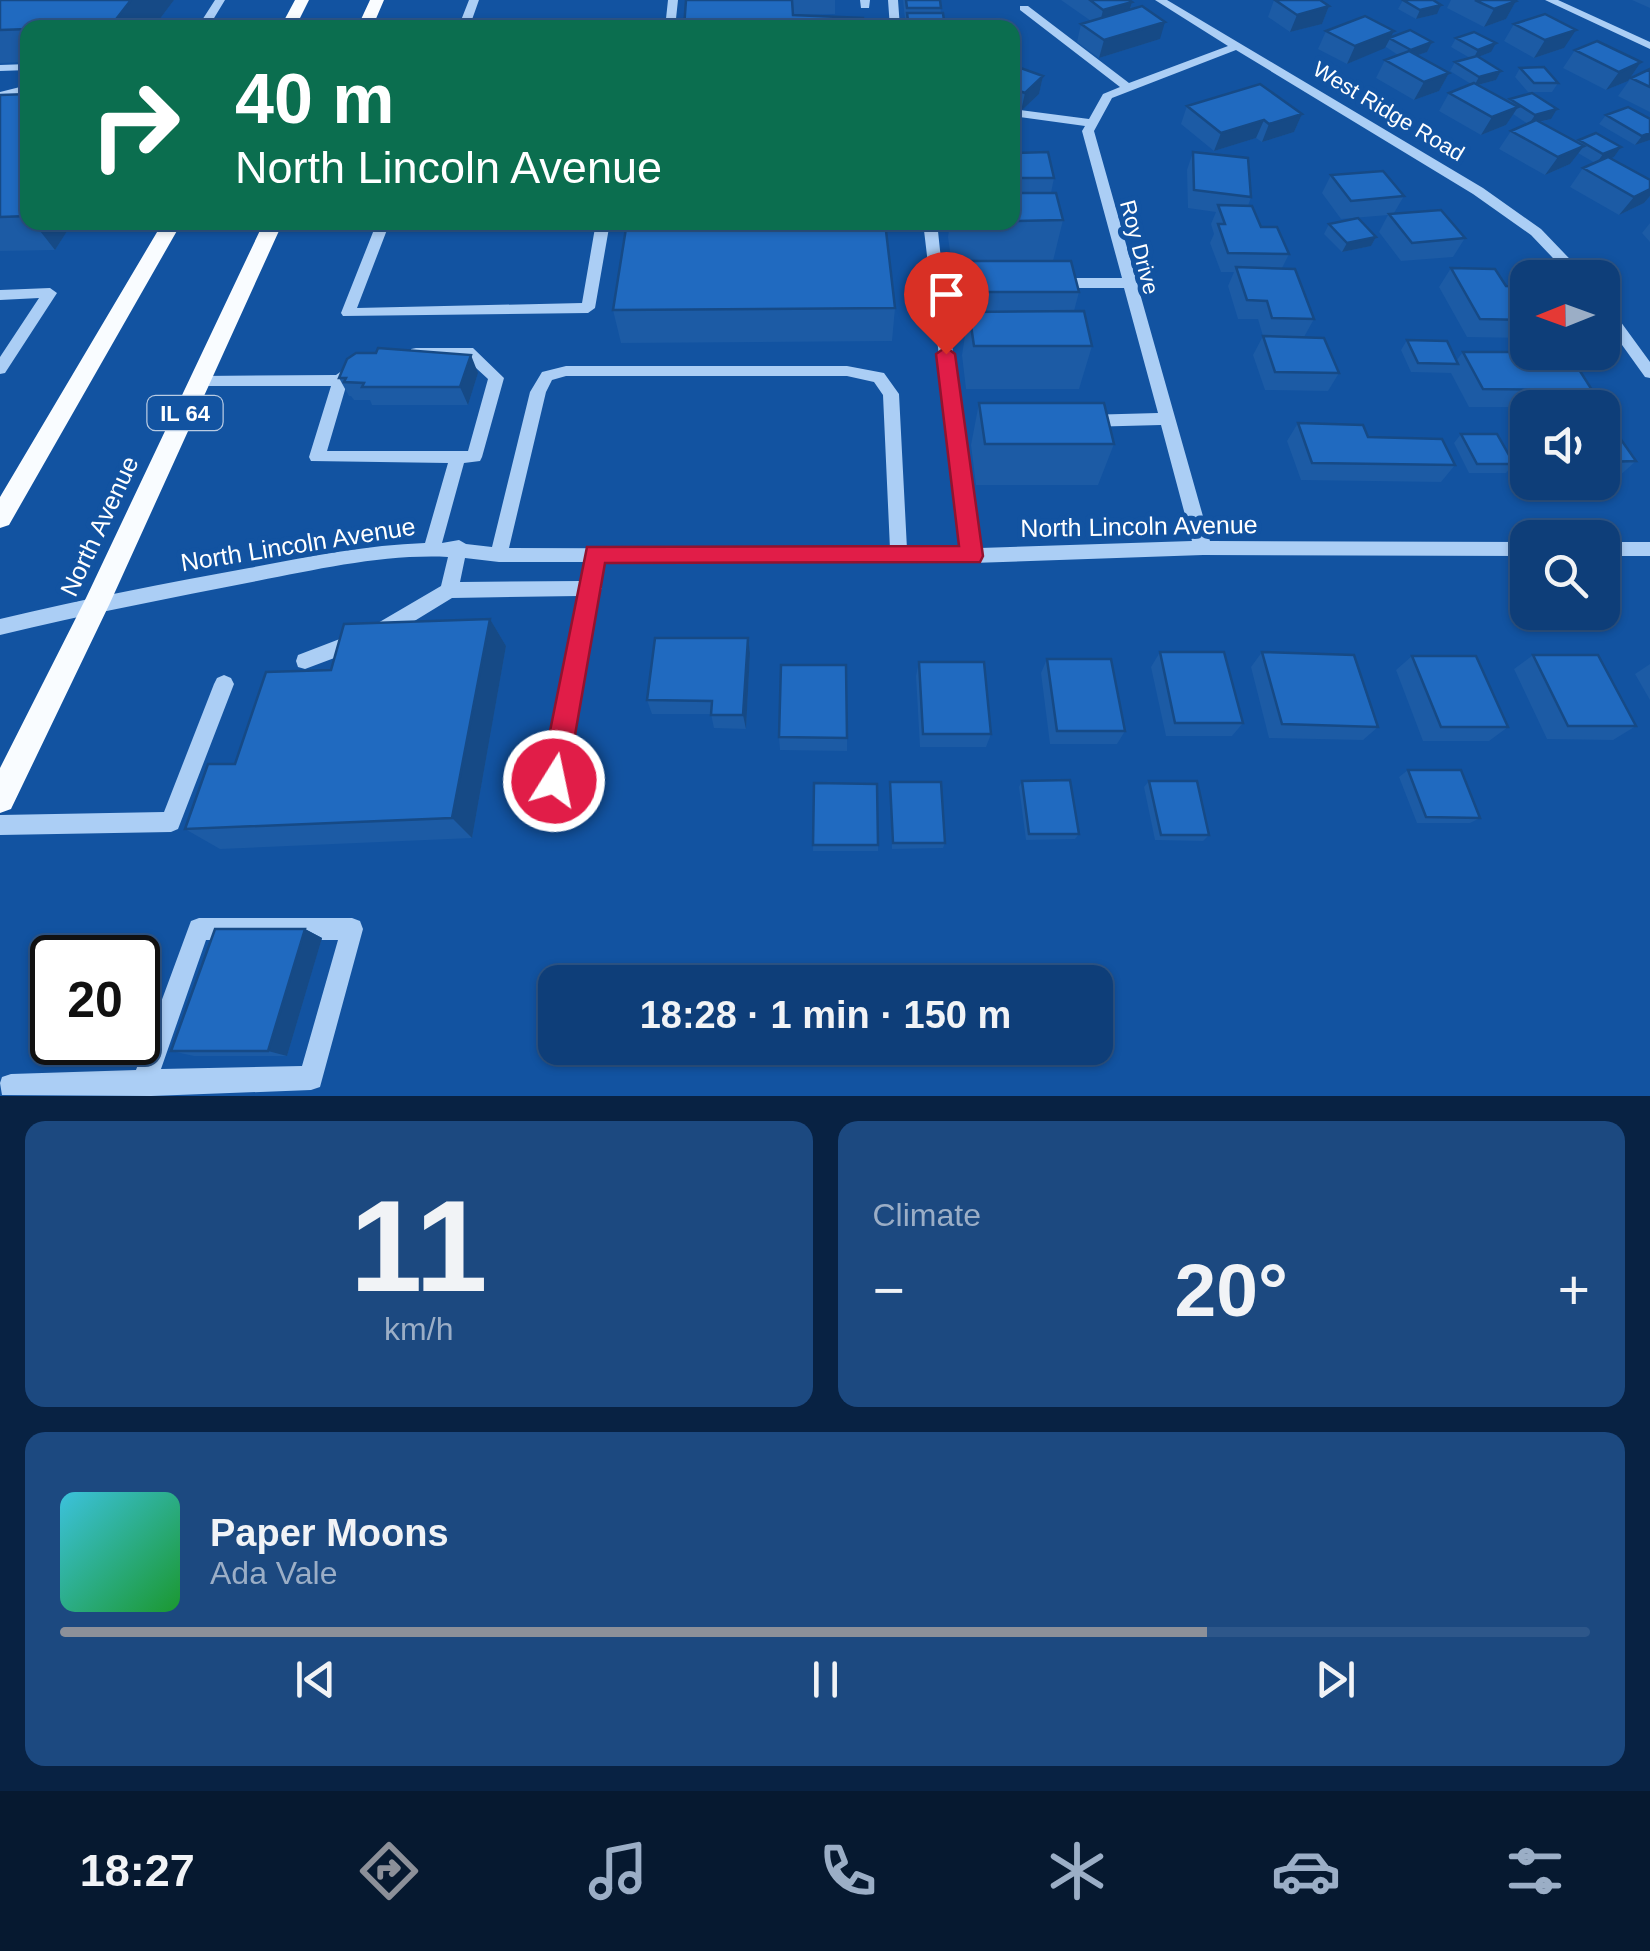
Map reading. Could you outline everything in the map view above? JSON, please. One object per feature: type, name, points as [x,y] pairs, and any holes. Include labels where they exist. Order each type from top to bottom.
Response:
[{"type":"main road","points":[[0,518],[169,230]]},
{"type":"main road","name":"North Avenue","points":[[0,799],[97,603],[270,230]]},
{"type":"street","name":"West Ridge Road","points":[[1160,0],[1490,199],[1536,232],[1563,260]]},
{"type":"street","points":[[1550,0],[1650,46]]},
{"type":"street","points":[[1024,8],[1127,87]]},
{"type":"street","points":[[1020,113],[1091,123],[1107,96],[1237,46]]},
{"type":"street","name":"Roy Drive","points":[[1091,123],[1090,142],[1203,548]]},
{"type":"street","points":[[381,230],[348,313],[588,308],[602,230]]},
{"type":"street","points":[[931,230],[972,556]]},
{"type":"street","points":[[1032,283],[1129,283]]},
{"type":"street","points":[[936,284],[994,284]]},
{"type":"street","points":[[0,295],[50,293],[0,369]]},
{"type":"street","points":[[1620,331],[1650,373]]},
{"type":"street","points":[[370,354],[340,380],[317,457],[474,457],[496,378],[468,352],[390,353]]},
{"type":"street","points":[[499,554],[538,392],[547,376],[566,370],[848,371],[879,377],[891,394],[900,554]]},
{"type":"street","points":[[200,381],[340,380]]},
{"type":"street","points":[[1071,422],[1167,420]]},
{"type":"street","points":[[955,424],[974,424]]},
{"type":"street","points":[[432,548],[458,457]]},
{"type":"street","name":"North Lincoln Avenue","points":[[0,627],[97,603],[379,551],[432,548],[499,554],[972,556],[1203,548],[1510,549]]},
{"type":"street","points":[[448,590],[459,548]]},
{"type":"street","points":[[1620,549],[1650,549]]},
{"type":"street","points":[[548,814],[596,554]]},
{"type":"street","points":[[305,660],[378,633],[448,590],[592,588]]},
{"type":"street","points":[[0,825],[171,822],[224,684]]},
{"type":"street","points":[[6,1089],[142,1089],[312,1078],[352,928],[198,929],[142,1089]]},
{"type":"building","points":[[0,0],[131,0],[115,20],[20,20],[20,29],[0,30]]},
{"type":"building","points":[[686,0],[792,0],[793,15],[863,20],[685,20]]},
{"type":"building","points":[[906,0],[940,0],[941,8],[907,8]]},
{"type":"building","points":[[1090,0],[1129,0],[1132,2],[1103,10]]},
{"type":"building","points":[[1275,0],[1320,0],[1329,6],[1297,15]]},
{"type":"building","points":[[1403,0],[1433,0],[1441,5],[1420,10]]},
{"type":"building","points":[[1475,0],[1514,0],[1516,1],[1494,9]]},
{"type":"building","points":[[1142,6],[1165,22],[1104,40],[1081,24]]},
{"type":"building","points":[[907,13],[943,13],[944,20],[908,20]]},
{"type":"building","points":[[1545,14],[1576,30],[1545,40],[1514,24]]},
{"type":"building","points":[[1365,16],[1394,31],[1355,46],[1326,31]]},
{"type":"building","points":[[1410,30],[1432,42],[1411,50],[1389,38]]},
{"type":"building","points":[[1474,32],[1496,43],[1478,50],[1456,38]]},
{"type":"building","points":[[1597,41],[1641,62],[1619,72],[1575,50]]},
{"type":"building","points":[[1409,51],[1449,73],[1424,82],[1385,60]]},
{"type":"building","points":[[1477,56],[1501,71],[1479,77],[1455,62]]},
{"type":"building","points":[[1544,67],[1558,83],[1534,83],[1520,68]]},
{"type":"building","points":[[1020,68],[1043,76],[1025,93],[1020,91]]},
{"type":"building","points":[[1650,69],[1650,87],[1631,78]]},
{"type":"building","points":[[1474,83],[1518,107],[1492,117],[1449,93]]},
{"type":"building","points":[[1260,84],[1302,114],[1221,133],[1187,106]]},
{"type":"building","points":[[1532,93],[1557,109],[1535,115],[1510,99]]},
{"type":"building","points":[[20,94],[20,216],[0,217],[0,95]]},
{"type":"building","points":[[1628,107],[1650,119],[1650,133],[1642,136],[1606,115]]},
{"type":"building","points":[[1536,120],[1584,146],[1558,157],[1511,131]]},
{"type":"building","points":[[1596,133],[1621,147],[1603,154],[1579,140]]},
{"type":"building","points":[[1048,152],[1054,178],[1020,178],[1020,153]]},
{"type":"building","points":[[1193,152],[1248,158],[1251,197],[1194,190]]},
{"type":"building","points":[[1608,157],[1650,180],[1650,189],[1634,197],[1583,168]]},
{"type":"building","points":[[1383,171],[1404,196],[1351,201],[1331,175]]},
{"type":"building","points":[[1020,193],[1056,193],[1063,220],[1020,221]]},
{"type":"building","points":[[1218,205],[1252,206],[1261,227],[1277,227],[1289,254],[1228,253],[1218,224],[1225,224]]},
{"type":"building","points":[[1441,210],[1465,238],[1412,243],[1389,214]]},
{"type":"building","points":[[1358,218],[1376,237],[1347,243],[1329,224]]},
{"type":"building","points":[[626,230],[886,230],[895,308],[613,310]]},
{"type":"building","points":[[962,261],[1071,261],[1079,292],[966,292]]},
{"type":"building","points":[[1236,267],[1295,269],[1314,319],[1272,318],[1267,301],[1247,300]]},
{"type":"building","points":[[1451,268],[1495,269],[1510,286],[1510,320],[1480,319]]},
{"type":"building","points":[[1084,311],[1092,346],[974,346],[969,312]]},
{"type":"building","points":[[1263,336],[1324,338],[1339,373],[1275,372]]},
{"type":"building","points":[[1407,340],[1447,341],[1458,364],[1418,363]]},
{"type":"building","points":[[378,348],[471,355],[460,387],[362,387],[364,383],[339,378],[347,359],[356,353],[376,353]]},
{"type":"building","points":[[1463,352],[1510,352],[1510,370],[1579,370],[1592,390],[1483,389]]},
{"type":"building","points":[[979,403],[1104,403],[1114,444],[985,444]]},
{"type":"building","points":[[1298,423],[1363,425],[1368,437],[1442,439],[1455,465],[1312,463]]},
{"type":"building","points":[[1461,434],[1497,434],[1510,464],[1477,464]]},
{"type":"building","points":[[1620,438],[1636,461],[1620,461]]},
{"type":"building","points":[[490,619],[452,818],[185,829],[208,764],[235,764],[266,672],[331,670],[344,624]]},
{"type":"building","points":[[655,638],[748,638],[743,715],[711,715],[712,701],[647,700]]},
{"type":"building","points":[[1160,652],[1224,652],[1243,723],[1175,723]]},
{"type":"building","points":[[1262,652],[1354,655],[1378,727],[1282,724]]},
{"type":"building","points":[[1533,655],[1598,655],[1636,726],[1568,726]]},
{"type":"building","points":[[1412,656],[1476,656],[1508,727],[1441,727]]},
{"type":"building","points":[[1047,659],[1111,659],[1125,731],[1057,731]]},
{"type":"building","points":[[919,662],[984,662],[991,734],[923,734]]},
{"type":"building","points":[[781,665],[846,665],[847,738],[779,737]]},
{"type":"building","points":[[1408,770],[1461,770],[1480,818],[1426,817]]},
{"type":"building","points":[[1070,780],[1079,834],[1029,834],[1022,781]]},
{"type":"building","points":[[1149,781],[1197,781],[1209,835],[1161,835]]},
{"type":"building","points":[[890,782],[941,782],[945,843],[893,843]]},
{"type":"building","points":[[814,783],[877,784],[878,845],[813,845]]},
{"type":"building","points":[[215,929],[305,929],[268,1051],[171,1051]]},
{"type":"route","points":[[554,781],[596,554],[972,556],[946,354]]}]
